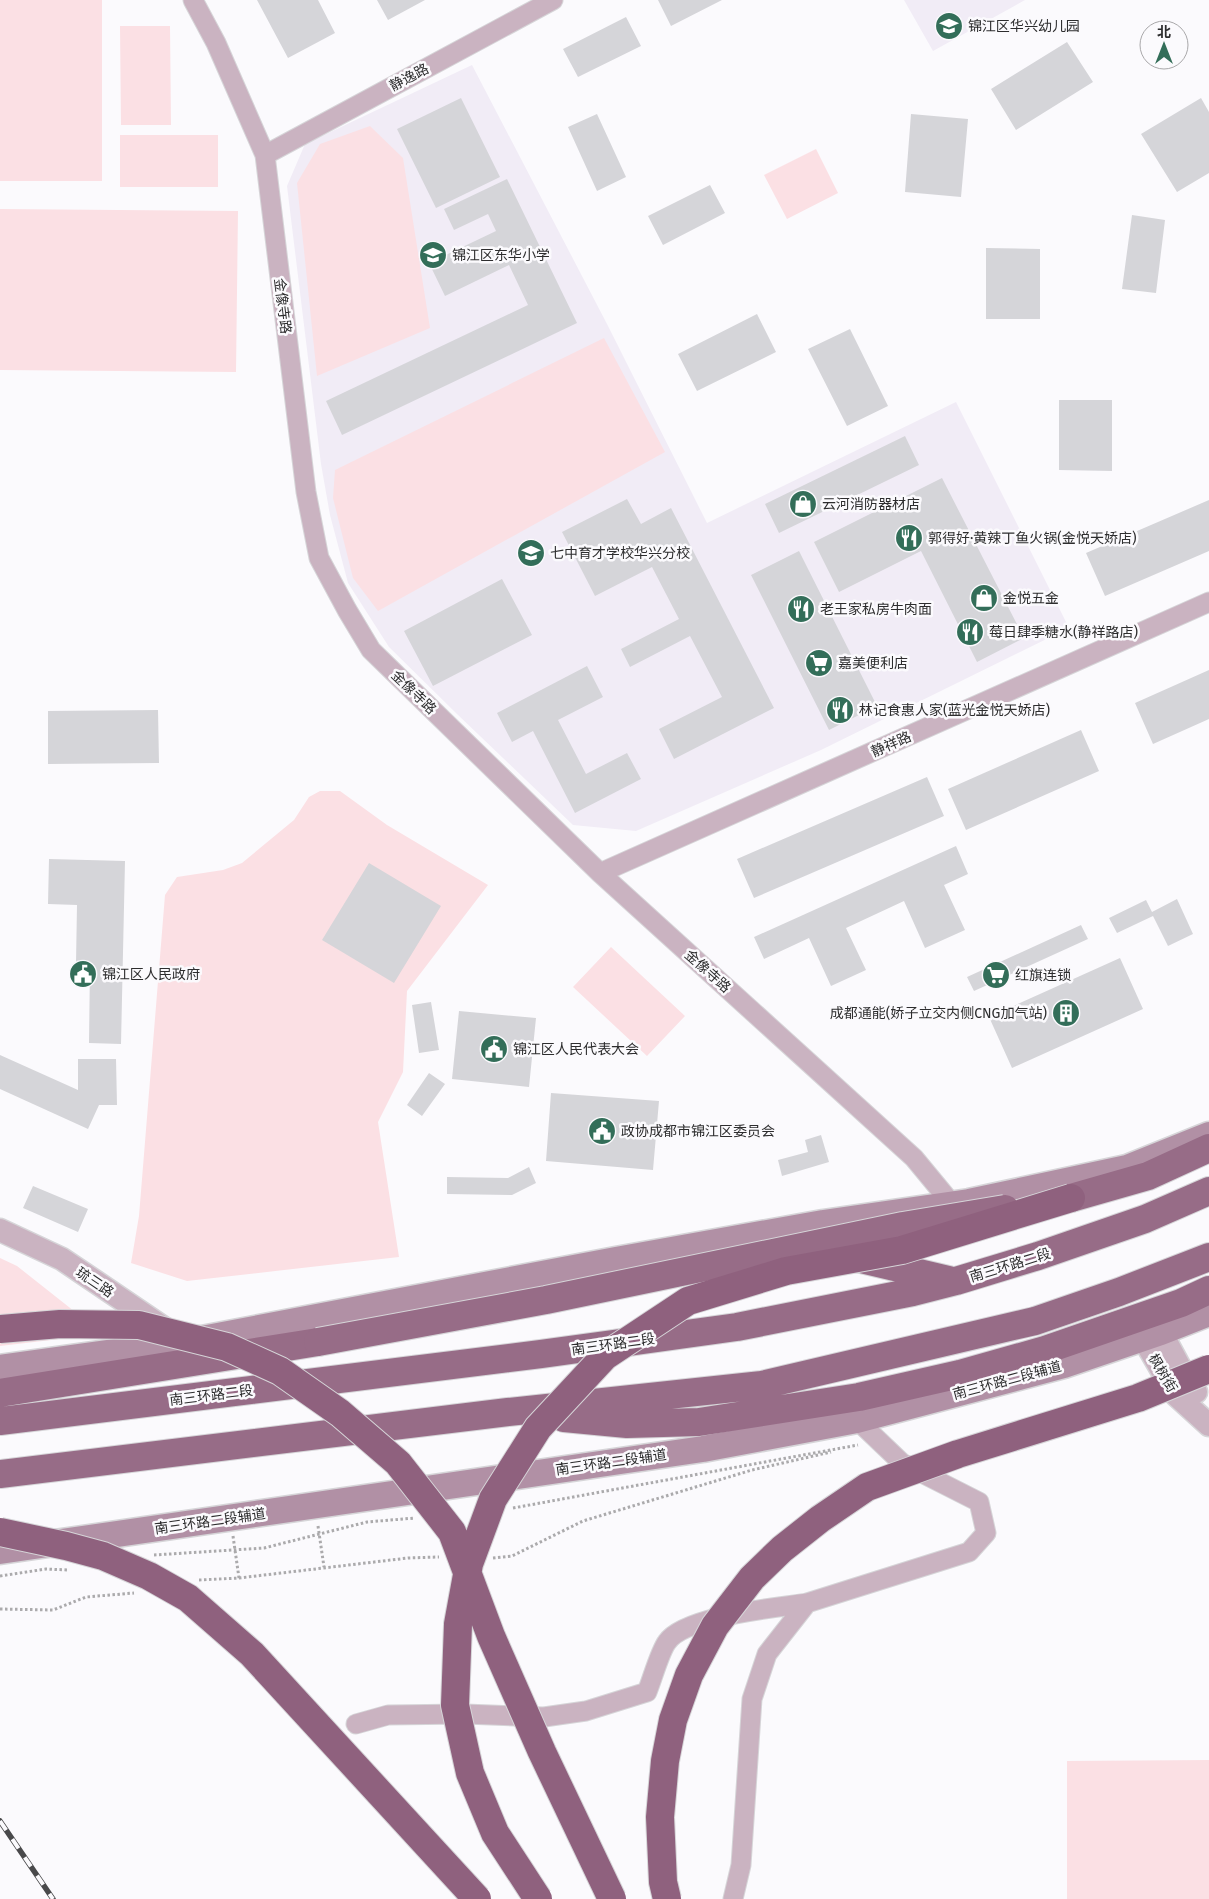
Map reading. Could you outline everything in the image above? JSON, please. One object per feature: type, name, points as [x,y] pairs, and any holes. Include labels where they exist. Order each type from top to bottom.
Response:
[{"type":"highway","points":[[538,1899],[495,1833],[473,1782],[455,1705],[458,1624],[469,1564],[493,1499],[538,1428],[605,1356],[688,1301],[786,1271],[902,1250],[1148,1176],[1209,1148]]},
{"type":"highway","name":"南三环路二段","points":[[0,1421],[541,1354],[737,1327],[913,1292],[956,1281],[1038,1256],[1145,1219],[1209,1191]]},
{"type":"highway","points":[[0,1393],[318,1342],[546,1300],[903,1226],[1071,1198]]},
{"type":"highway","points":[[816,1249],[956,1281]]},
{"type":"highway","points":[[0,1474],[508,1412],[762,1385],[1035,1321],[1119,1292],[1209,1257]]},
{"type":"highway","points":[[508,1412],[627,1424],[699,1422],[858,1408],[960,1374],[1044,1350],[1181,1303],[1209,1290]]},
{"type":"highway","points":[[0,1329],[60,1324],[138,1325],[227,1347],[280,1372],[340,1413],[398,1463],[452,1532],[495,1645],[546,1761],[612,1899]]},
{"type":"highway","points":[[667,1899],[663,1882],[660,1817],[665,1761],[673,1720],[689,1675],[715,1626],[752,1578],[782,1549],[820,1519],[867,1487],[958,1454],[1138,1398],[1209,1370]]},
{"type":"highway","points":[[0,1532],[103,1556],[149,1576],[188,1598],[252,1654],[477,1899]]},
{"type":"main road","points":[[0,1368],[186,1342],[547,1273],[823,1223],[952,1204],[1127,1168],[1209,1134]]},
{"type":"main road","name":"南三环路二段辅道","points":[[0,1551],[703,1449],[858,1408],[1064,1365],[1209,1313]]},
{"type":"street","name":"金像寺路","points":[[193,0],[216,43],[265,155],[306,492],[319,558],[346,610],[371,650],[600,873],[914,1158],[952,1204]]},
{"type":"street","name":"静逸路","points":[[265,155],[553,0]]},
{"type":"street","name":"静祥路","points":[[600,873],[1209,602]]},
{"type":"street","points":[[547,1273],[679,1266],[816,1249],[944,1228],[1127,1168]]},
{"type":"street","name":"琉三路","points":[[0,1230],[62,1259],[186,1342]]},
{"type":"street","name":"枫树街","points":[[1152,1335],[1191,1388],[1209,1405]]},
{"type":"street","name":"枫树街","points":[[1152,1335],[1176,1396],[1209,1425]]},
{"type":"street","points":[[356,1724],[388,1715],[465,1714],[544,1717],[586,1711],[647,1692],[668,1641],[689,1626],[724,1616],[807,1603],[969,1552],[986,1533],[980,1502],[902,1463],[878,1441],[858,1408]]},
{"type":"street","points":[[732,1899],[741,1865],[752,1699],[768,1654],[807,1603]]},
{"type":"path","points":[[487,1558],[512,1556],[583,1521],[752,1470],[878,1441]]},
{"type":"path","points":[[319,1534],[324,1568]]},
{"type":"path","points":[[235,1550],[240,1578]]},
{"type":"path","points":[[195,1580],[240,1578],[439,1556],[442,1565]]},
{"type":"path","points":[[0,1609],[53,1610],[86,1597],[135,1593]]},
{"type":"shaded area","points":[[0,0],[102,0],[102,181],[0,181]]},
{"type":"shaded area","name":"锦江区华兴幼儿园","points":[[904,0],[1025,0],[933,51]]},
{"type":"shaded area","points":[[120,26],[170,26],[171,125],[121,125]]},
{"type":"shaded area","points":[[472,65],[607,324],[707,523],[956,402],[1069,628],[821,750],[636,831],[573,825],[389,647],[348,583],[330,515],[321,464],[287,186],[305,144]]},
{"type":"shaded area","points":[[370,126],[403,158],[430,328],[317,376],[297,183],[320,144]]},
{"type":"shaded area","points":[[120,135],[218,135],[218,187],[120,187]]},
{"type":"shaded area","points":[[816,149],[838,193],[787,219],[764,175]]},
{"type":"shaded area","points":[[0,209],[238,211],[236,372],[0,370]]},
{"type":"shaded area","points":[[604,338],[665,452],[378,611],[353,578],[333,498],[335,470]]},
{"type":"shaded area","points":[[320,791],[340,791],[387,825],[488,885],[407,991],[403,1072],[378,1122],[399,1257],[187,1281],[131,1263],[139,1216],[165,895],[177,877],[223,870],[242,863],[294,820],[309,797]]},
{"type":"shaded area","points":[[611,947],[685,1016],[647,1056],[573,987]]},
{"type":"shaded area","points":[[0,1258],[17,1266],[103,1334],[0,1346]]},
{"type":"shaded area","points":[[1209,1760],[1209,1899],[1067,1899],[1067,1761]]},
{"type":"building","points":[[257,0],[318,0],[335,33],[288,58]]},
{"type":"building","points":[[377,0],[425,0],[388,20]]},
{"type":"building","points":[[658,0],[722,0],[671,26]]},
{"type":"building","points":[[626,17],[641,46],[578,77],[563,49]]},
{"type":"building","points":[[1067,42],[1093,82],[1016,130],[991,89]]},
{"type":"building","points":[[461,98],[500,177],[436,208],[397,129]]},
{"type":"building","points":[[1201,98],[1209,112],[1209,173],[1177,192],[1141,134]]},
{"type":"building","points":[[597,114],[626,177],[597,191],[568,127]]},
{"type":"building","points":[[911,114],[968,119],[961,197],[905,192]]},
{"type":"building","points":[[507,179],[577,323],[342,435],[326,401],[528,305],[509,265],[445,296],[429,263],[496,231],[488,214],[454,230],[444,209]]},
{"type":"building","points":[[710,185],[725,213],[663,245],[648,216]]},
{"type":"building","points":[[1132,215],[1165,220],[1156,293],[1122,289]]},
{"type":"building","points":[[986,248],[1040,249],[1040,319],[986,319]]},
{"type":"building","points":[[757,314],[776,352],[697,391],[678,354]]},
{"type":"building","points":[[850,329],[888,406],[847,426],[808,349]]},
{"type":"building","points":[[1059,400],[1112,400],[1112,471],[1059,470]]},
{"type":"building","points":[[905,436],[919,465],[779,533],[765,504]]},
{"type":"building","points":[[942,478],[1024,638],[977,662],[921,551],[839,592],[814,542]]},
{"type":"building","points":[[627,499],[641,524],[671,508],[774,708],[674,759],[659,729],[722,697],[690,636],[630,667],[621,649],[679,619],[652,567],[595,596],[562,532]]},
{"type":"building","points":[[1209,500],[1209,551],[1105,596],[1086,553]]},
{"type":"building","points":[[799,551],[877,706],[829,730],[751,575]]},
{"type":"building","points":[[502,579],[532,635],[433,686],[404,631]]},
{"type":"building","points":[[587,666],[603,697],[558,720],[586,774],[627,753],[641,779],[575,813],[533,731],[512,742],[497,713]]},
{"type":"building","points":[[1209,670],[1209,719],[1153,744],[1135,703]]},
{"type":"building","points":[[158,710],[159,763],[48,764],[48,711]]},
{"type":"building","points":[[1081,730],[1099,771],[966,830],[948,789]]},
{"type":"building","points":[[927,777],[944,816],[754,898],[737,859]]},
{"type":"building","points":[[956,846],[968,874],[944,885],[965,930],[925,948],[904,901],[846,928],[866,970],[831,986],[809,938],[764,959],[754,937]]},
{"type":"building","points":[[49,859],[125,861],[121,1044],[89,1043],[90,964],[76,963],[77,905],[48,904]]},
{"type":"building","points":[[369,863],[441,906],[394,983],[322,940]]},
{"type":"building","points":[[1177,899],[1193,934],[1168,946],[1153,916],[1117,933],[1109,918],[1146,900],[1152,912]]},
{"type":"building","points":[[1081,925],[1088,939],[974,991],[967,977]]},
{"type":"building","name":"成都通能(娇子立交内侧CNG加气站)","points":[[1120,958],[1143,1009],[1012,1068],[989,1017]]},
{"type":"building","points":[[431,1002],[439,1050],[419,1053],[412,1005]]},
{"type":"building","name":"锦江区人民代表大会","points":[[459,1011],[536,1018],[529,1087],[452,1079]]},
{"type":"building","points":[[0,1055],[78,1090],[78,1059],[116,1059],[117,1105],[99,1105],[88,1129],[0,1089]]},
{"type":"building","points":[[429,1073],[445,1084],[422,1116],[407,1105]]},
{"type":"building","name":"政协成都市锦江区委员会","points":[[551,1093],[659,1101],[653,1170],[546,1161]]},
{"type":"building","points":[[821,1135],[829,1162],[782,1176],[778,1160],[808,1152],[805,1140]]},
{"type":"building","points":[[529,1167],[536,1183],[512,1195],[447,1194],[447,1177],[508,1178]]},
{"type":"building","points":[[33,1186],[88,1209],[78,1232],[23,1208]]},
{"type":"railway","points":[[0,1821],[53,1899]]},
{"type":"place","name":"锦江区华兴幼儿园","points":[[949,26]]},
{"type":"place","name":"锦江区东华小学","points":[[433,255]]},
{"type":"place","name":"云河消防器材店","points":[[803,504]]},
{"type":"place","name":"郭得好·黄辣丁鱼火锅(金悦天娇店)","points":[[909,538]]},
{"type":"place","name":"七中育才学校华兴分校","points":[[531,553]]},
{"type":"place","name":"金悦五金","points":[[984,598]]},
{"type":"place","name":"老王家私房牛肉面","points":[[801,609]]},
{"type":"place","name":"莓日肆季糖水(静祥路店)","points":[[970,632]]},
{"type":"place","name":"嘉美便利店","points":[[819,663]]},
{"type":"place","name":"林记食惠人家(蓝光金悦天娇店)","points":[[840,710]]},
{"type":"place","name":"锦江区人民政府","points":[[83,974]]},
{"type":"place","name":"红旗连锁","points":[[996,975]]},
{"type":"place","name":"成都通能(娇子立交内侧CNG加气站)","points":[[1066,1013]]},
{"type":"place","name":"锦江区人民代表大会","points":[[494,1049]]},
{"type":"place","name":"政协成都市锦江区委员会","points":[[602,1131]]}]
